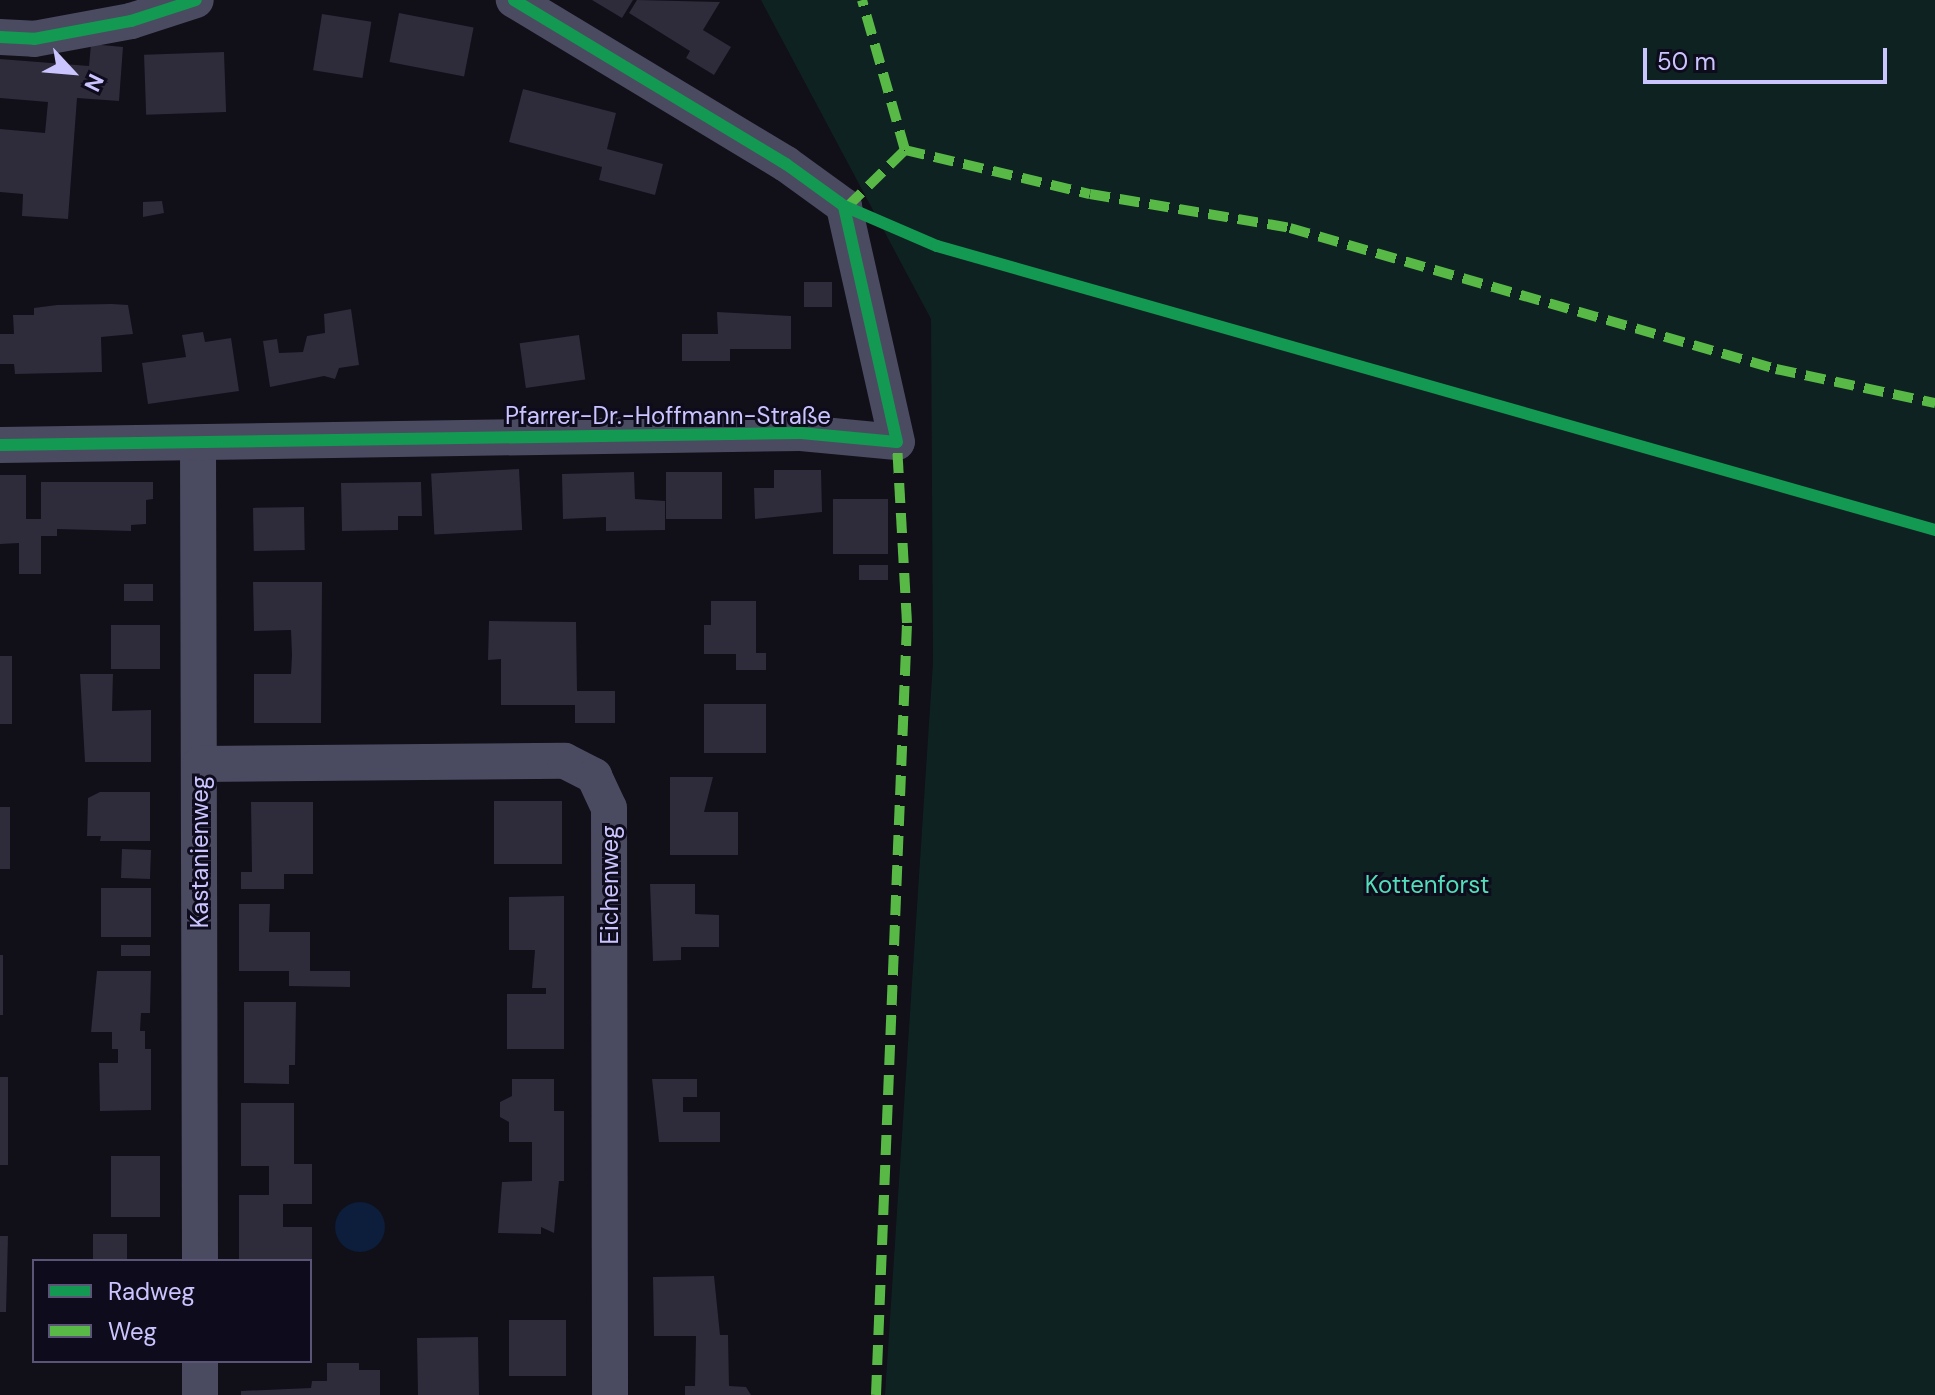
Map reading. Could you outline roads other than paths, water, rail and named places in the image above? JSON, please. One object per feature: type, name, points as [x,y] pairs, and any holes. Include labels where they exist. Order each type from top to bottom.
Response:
[{"type":"street","points":[[0,37],[62,34],[131,21],[196,0]]},
{"type":"street","name":"Pfarrer-Dr.-Hoffmann-Straße","points":[[0,445],[801,433],[897,442],[844,206],[786,164],[514,0]]},
{"type":"street","name":"Kastanienweg","points":[[198,444],[200,1259]]},
{"type":"street","name":"Eichenweg","points":[[200,764],[565,761],[594,776],[609,808],[610,1395]]},
{"type":"street","points":[[200,1363],[200,1395]]},
{"type":"water","points":[[360,1202],[378,1209],[385,1227],[378,1245],[360,1252],[342,1245],[335,1227],[342,1209]]},
{"type":"park label","name":"Kottenforst","points":[[1427,885]]}]
